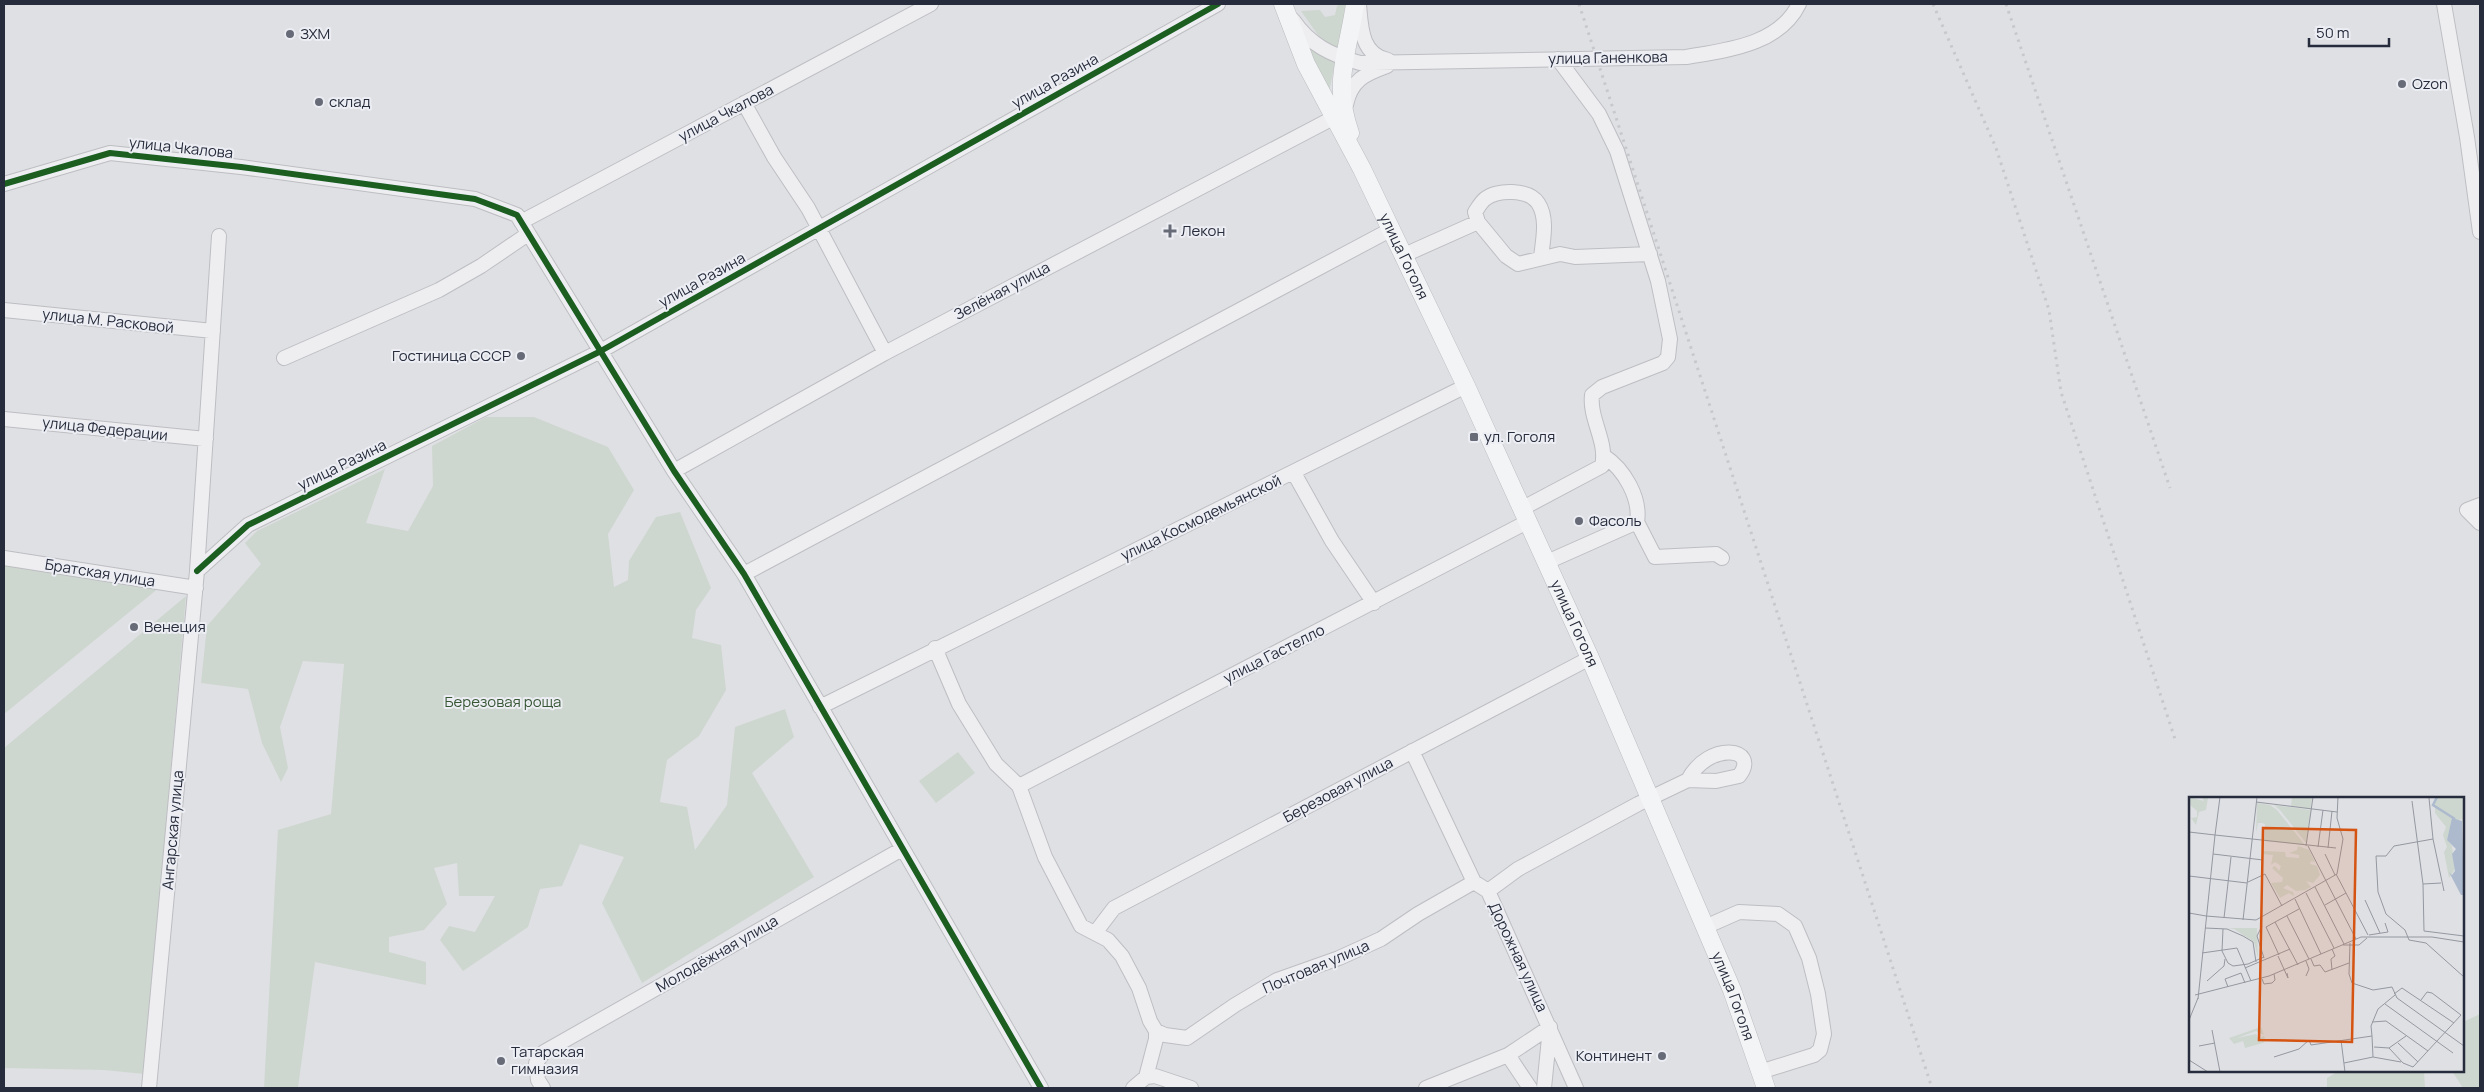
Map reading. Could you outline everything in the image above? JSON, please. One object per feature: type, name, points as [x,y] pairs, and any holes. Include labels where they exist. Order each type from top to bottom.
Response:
[{"type":"main road","points":[[1338,116],[1344,59],[1355,4]]},
{"type":"main road","points":[[1283,6],[1306,64],[1338,116]]},
{"type":"main road","name":"улица Гоголя","points":[[1338,116],[1402,256],[1526,514],[1590,658],[1732,990],[1763,1080]]},
{"type":"street","name":"улица Чкалова","points":[[284,358],[439,290],[481,266],[525,228],[744,104],[931,4]]},
{"type":"street","name":"улица Разина","points":[[198,571],[248,525],[599,352],[1218,4]]},
{"type":"street","points":[[1359,4],[1364,42],[1372,54],[1380,59],[1399,62]]},
{"type":"street","name":"улица Ганенкова","points":[[1399,62],[1686,57],[1734,49],[1777,32],[1794,15],[1799,4]]},
{"type":"street","points":[[2444,4],[2474,136],[2480,232]]},
{"type":"street","points":[[1283,6],[1310,40],[1324,50],[1344,59],[1360,63],[1399,62]]},
{"type":"street","points":[[1558,59],[1599,114],[1617,151],[1658,281],[1670,339],[1668,356],[1663,363],[1602,387],[1592,395],[1591,405],[1604,456],[1615,464],[1635,498],[1639,512],[1637,522],[1655,557],[1716,554],[1722,558]]},
{"type":"street","points":[[1338,116],[1352,87],[1362,76],[1399,62]]},
{"type":"street","points":[[744,104],[819,228],[885,353]]},
{"type":"street","name":"Зелёная улица","points":[[674,471],[885,353],[1338,116]]},
{"type":"street","name":"улица Чкалова","points":[[4,184],[110,153],[241,166],[475,199],[517,215],[525,228]]},
{"type":"street","points":[[1541,257],[1544,224],[1538,202],[1523,192],[1506,192],[1485,198],[1476,212],[1478,222],[1506,256],[1518,264],[1560,254],[1575,257],[1650,254]]},
{"type":"street","points":[[1402,256],[1478,222]]},
{"type":"street","points":[[525,228],[599,352],[674,471],[744,574],[1041,1088]]},
{"type":"street","points":[[744,574],[1390,230]]},
{"type":"street","name":"Ангарская улица","points":[[149,1088],[198,571],[219,236]]},
{"type":"street","name":"улица М. Расковой","points":[[4,310],[213,331]]},
{"type":"street","name":"улица Космодемьянской","points":[[820,707],[1466,386]]},
{"type":"street","name":"улица Федерации","points":[[4,419],[206,439]]},
{"type":"street","name":"улица Гастелло","points":[[1019,786],[1374,603],[1526,514],[1602,466],[1604,456]]},
{"type":"street","points":[[1294,473],[1332,541],[1374,603]]},
{"type":"street","points":[[2480,505],[2467,510],[2480,523]]},
{"type":"street","points":[[1547,562],[1637,522]]},
{"type":"street","name":"Братская улица","points":[[4,558],[196,588]]},
{"type":"street","points":[[936,648],[959,704],[996,764],[1019,786],[1045,857],[1081,926],[1108,940],[1122,956],[1139,988],[1150,1021],[1156,1031],[1153,1059],[1146,1078]]},
{"type":"street","name":"Березовая улица","points":[[1095,933],[1114,908],[1590,658]]},
{"type":"street","points":[[1412,752],[1474,882]]},
{"type":"street","points":[[1488,891],[1518,869],[1650,798],[1688,780]]},
{"type":"street","name":"Молодёжная улица","points":[[543,1088],[538,1080],[536,1063],[544,1052],[902,849]]},
{"type":"street","name":"Дорожная улица","points":[[1474,882],[1488,891],[1576,1088]]},
{"type":"street","name":"Почтовая улица","points":[[1156,1031],[1165,1036],[1187,1038],[1235,1004],[1277,980],[1339,958],[1381,939],[1418,914],[1474,882]]},
{"type":"street","points":[[1706,927],[1739,912],[1778,914],[1795,926],[1809,958],[1818,994],[1824,1034],[1820,1050],[1814,1055],[1763,1080]]},
{"type":"street","points":[[1426,1088],[1508,1055],[1550,1027]]},
{"type":"street","points":[[1544,1088],[1550,1027]]},
{"type":"street","points":[[1508,1055],[1530,1088]]},
{"type":"street","points":[[1133,1088],[1146,1078],[1154,1076],[1191,1088]]},
{"type":"green space","points":[[1349,4],[1341,44],[1335,48],[1320,38],[1301,11],[1320,10],[1325,17],[1335,15],[1337,6]]},
{"type":"green space","points":[[1308,47],[1335,63],[1329,92]]},
{"type":"green space","name":"Березовая роща","points":[[486,417],[534,417],[608,447],[634,490],[608,534],[614,587],[628,580],[629,561],[656,517],[680,512],[711,588],[696,610],[692,638],[721,645],[726,690],[699,736],[667,760],[660,802],[687,807],[695,850],[727,805],[735,727],[785,709],[794,737],[752,773],[814,877],[642,983],[602,903],[624,857],[580,844],[562,886],[540,889],[528,927],[463,971],[440,940],[449,926],[475,932],[495,896],[459,896],[457,863],[434,868],[447,904],[424,930],[389,937],[389,952],[426,962],[426,985],[315,962],[298,1088],[264,1088],[278,830],[331,814],[344,664],[303,661],[280,727],[288,768],[281,782],[262,743],[248,689],[201,683],[207,626],[261,564],[245,543],[257,531],[385,469],[366,523],[408,531],[433,486],[432,446]]},
{"type":"green space","points":[[4,564],[165,583],[4,714]]},
{"type":"green space","points":[[186,596],[144,1074],[104,1070],[4,1068],[4,748]]},
{"type":"green space","points":[[958,752],[975,773],[936,803],[919,781]]},
{"type":"green space","points":[[2480,1014],[2480,1088],[2463,1088],[2453,1072],[2464,1072],[2464,1022]]},
{"type":"green space","points":[[2337,1072],[2424,1072],[2425,1088],[2327,1088],[2327,1078]]},
{"type":"railway","points":[[1579,4],[1932,1088]]},
{"type":"railway","points":[[1933,4],[1996,148],[2049,310],[2061,392],[2175,739]]},
{"type":"railway","points":[[2006,4],[2170,488]]},
{"type":"cycle path","points":[[197,571],[248,525],[599,352],[1218,4]]},
{"type":"cycle path","points":[[4,184],[110,153],[241,167],[475,199],[517,215],[674,471],[744,574],[1041,1088]]},
{"type":"place","name":"ЗХМ","points":[[290,34]]},
{"type":"place","name":"Ozon","points":[[2402,84]]},
{"type":"place","name":"склад","points":[[319,102]]},
{"type":"place","name":"Лекон","points":[[1170,231]]},
{"type":"place","name":"Гостиница СССР","points":[[521,356]]},
{"type":"place","name":"ул. Гоголя","points":[[1474,437]]},
{"type":"place","name":"Фасоль","points":[[1579,521]]},
{"type":"place","name":"Венеция","points":[[134,627]]},
{"type":"place","name":"Континент","points":[[1662,1056]]},
{"type":"place","name":"Татарская гимназия","points":[[501,1061]]}]
